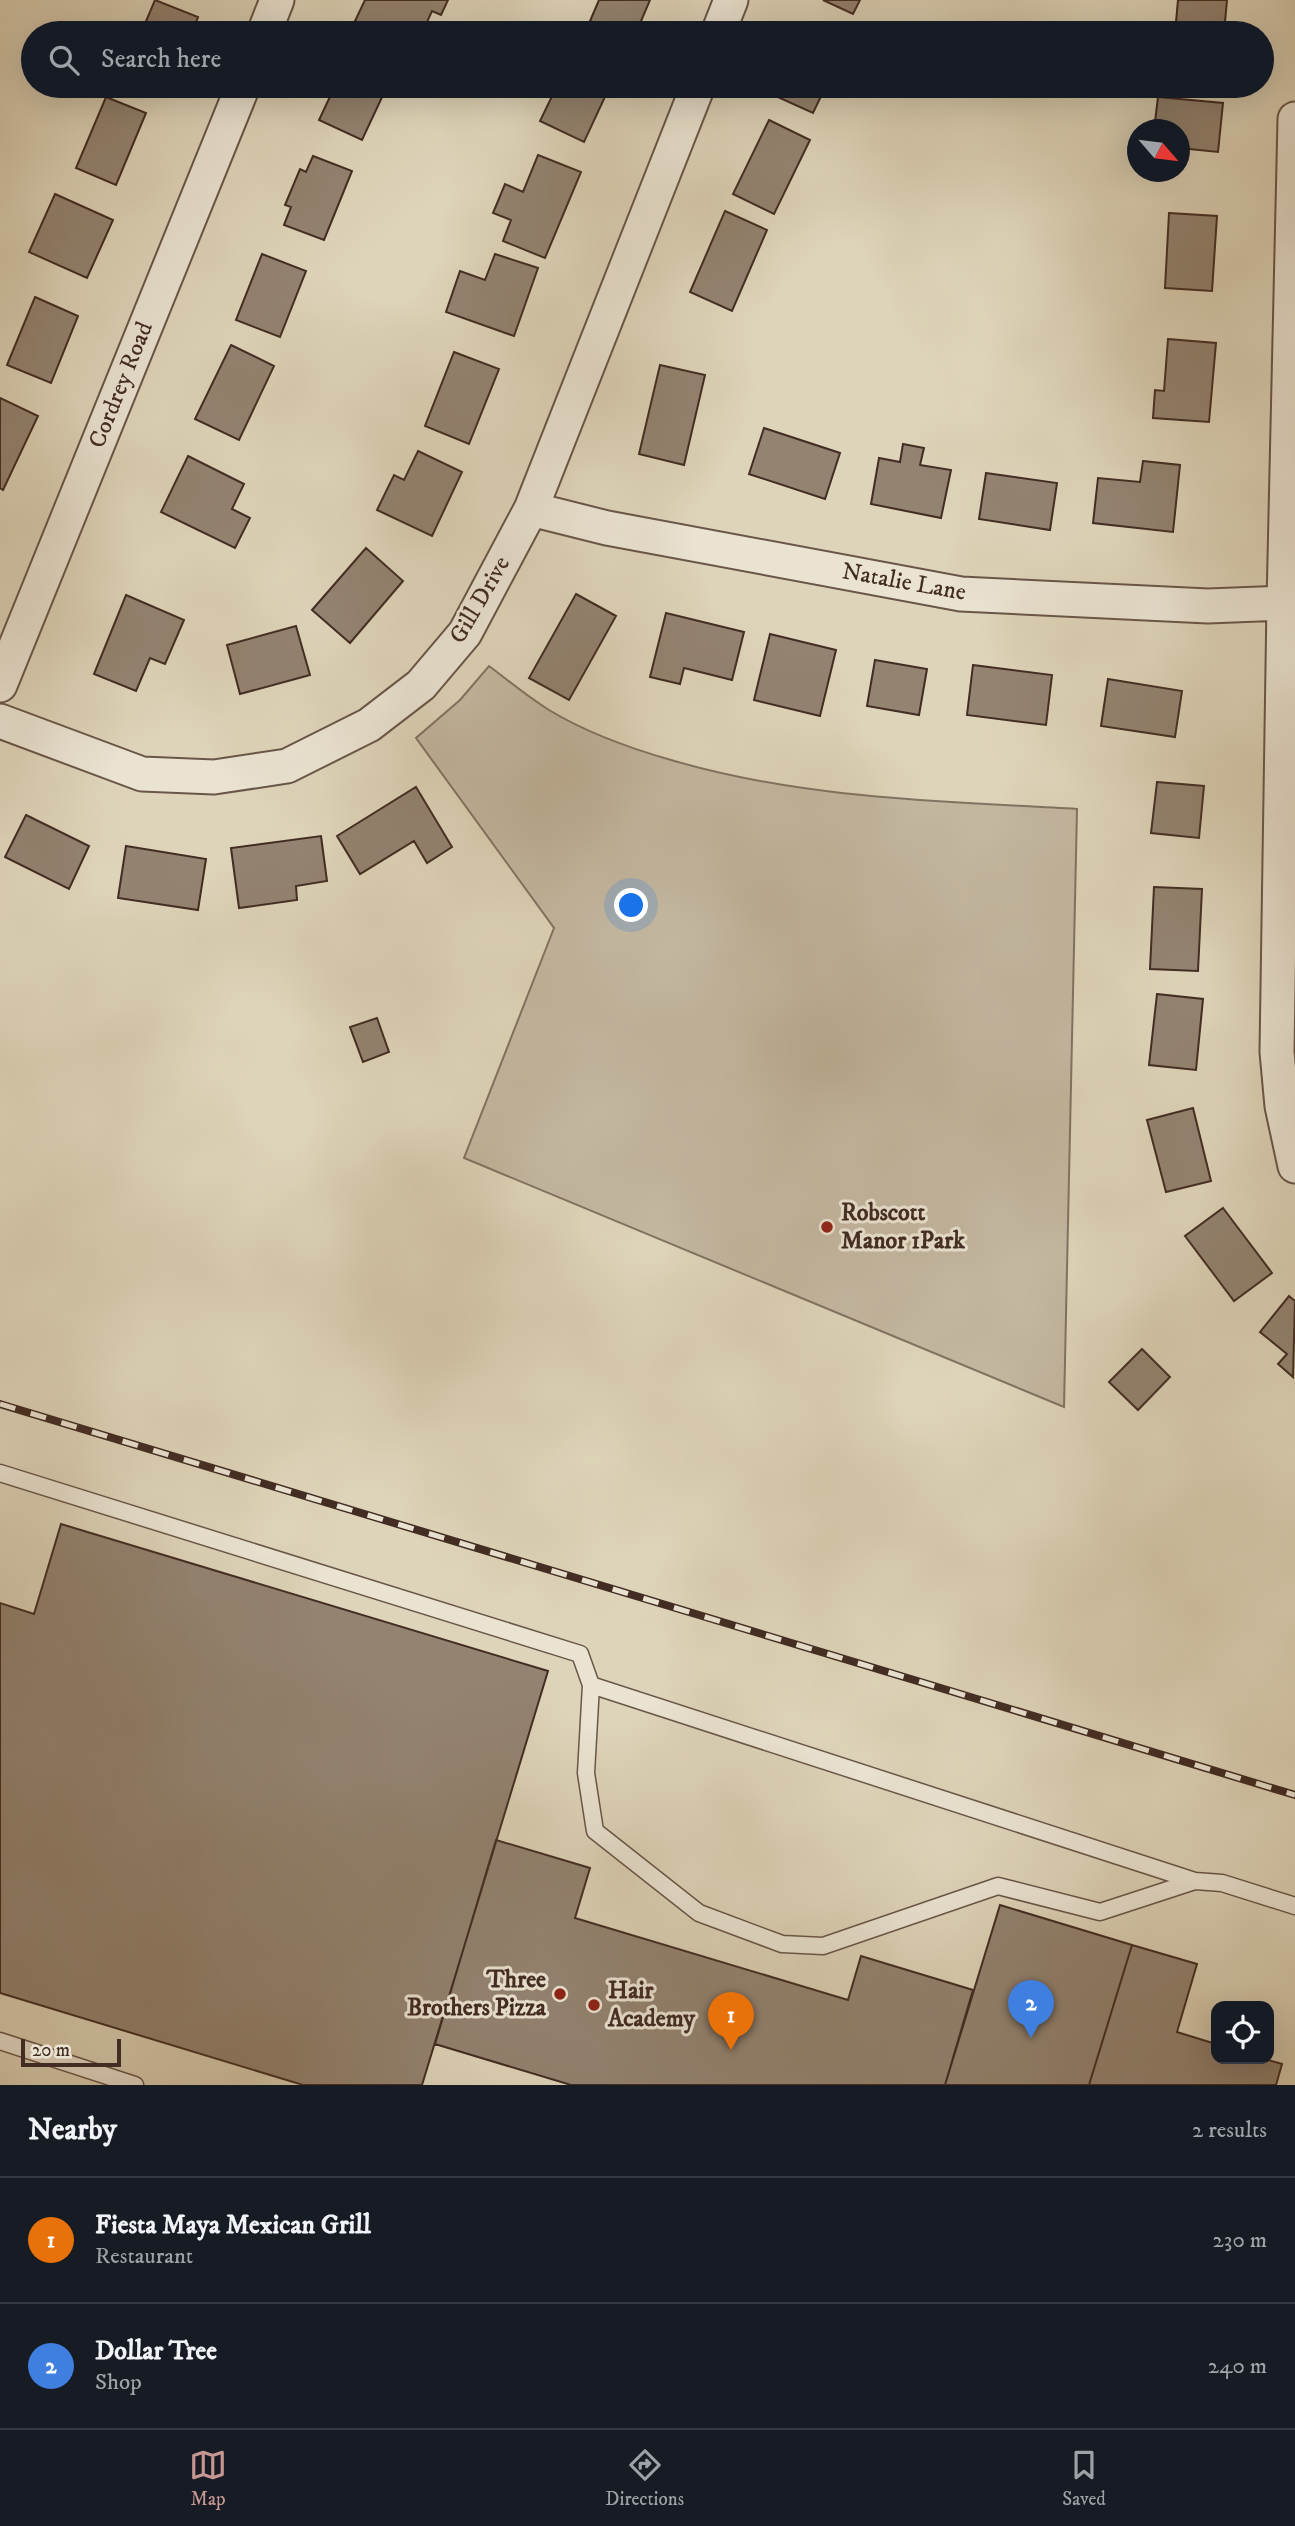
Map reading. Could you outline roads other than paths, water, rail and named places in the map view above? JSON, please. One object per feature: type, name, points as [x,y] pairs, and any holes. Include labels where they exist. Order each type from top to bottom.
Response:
[{"type":"street","points":[[269,21],[277,0]]},
{"type":"street","points":[[723,21],[731,0]]},
{"type":"street","name":"Cordrey Road","points":[[0,685],[238,98]]},
{"type":"street","name":"Gill Drive","points":[[0,721],[142,774],[214,777],[287,766],[369,725],[421,685],[465,633],[531,509],[693,98]]},
{"type":"street","points":[[1295,119],[1277,1052],[1282,1106],[1295,1166]]},
{"type":"street","name":"Natalie Lane","points":[[531,509],[607,528],[961,594],[1208,606],[1284,603]]},
{"type":"lane","points":[[0,1473],[580,1654],[591,1685],[586,1773],[595,1831],[699,1913],[782,1944],[823,1945],[998,1886],[1100,1912],[1195,1881]]},
{"type":"lane","points":[[591,1685],[1195,1881],[1222,1883],[1295,1906]]},
{"type":"lane","points":[[0,2041],[135,2085]]},
{"type":"railway","points":[[0,1404],[1295,1795]]},
{"type":"place","name":"Robscott Manor 1Park","points":[[827,1227]]},
{"type":"place","name":"Three Brothers Pizza","points":[[560,1994]]},
{"type":"place","name":"Hair Academy","points":[[594,2005]]},
{"type":"place","name":"Dollar Tree","points":[[1031,2038]]},
{"type":"place","name":"Fiesta Maya Mexican Grill","points":[[731,2050]]}]
